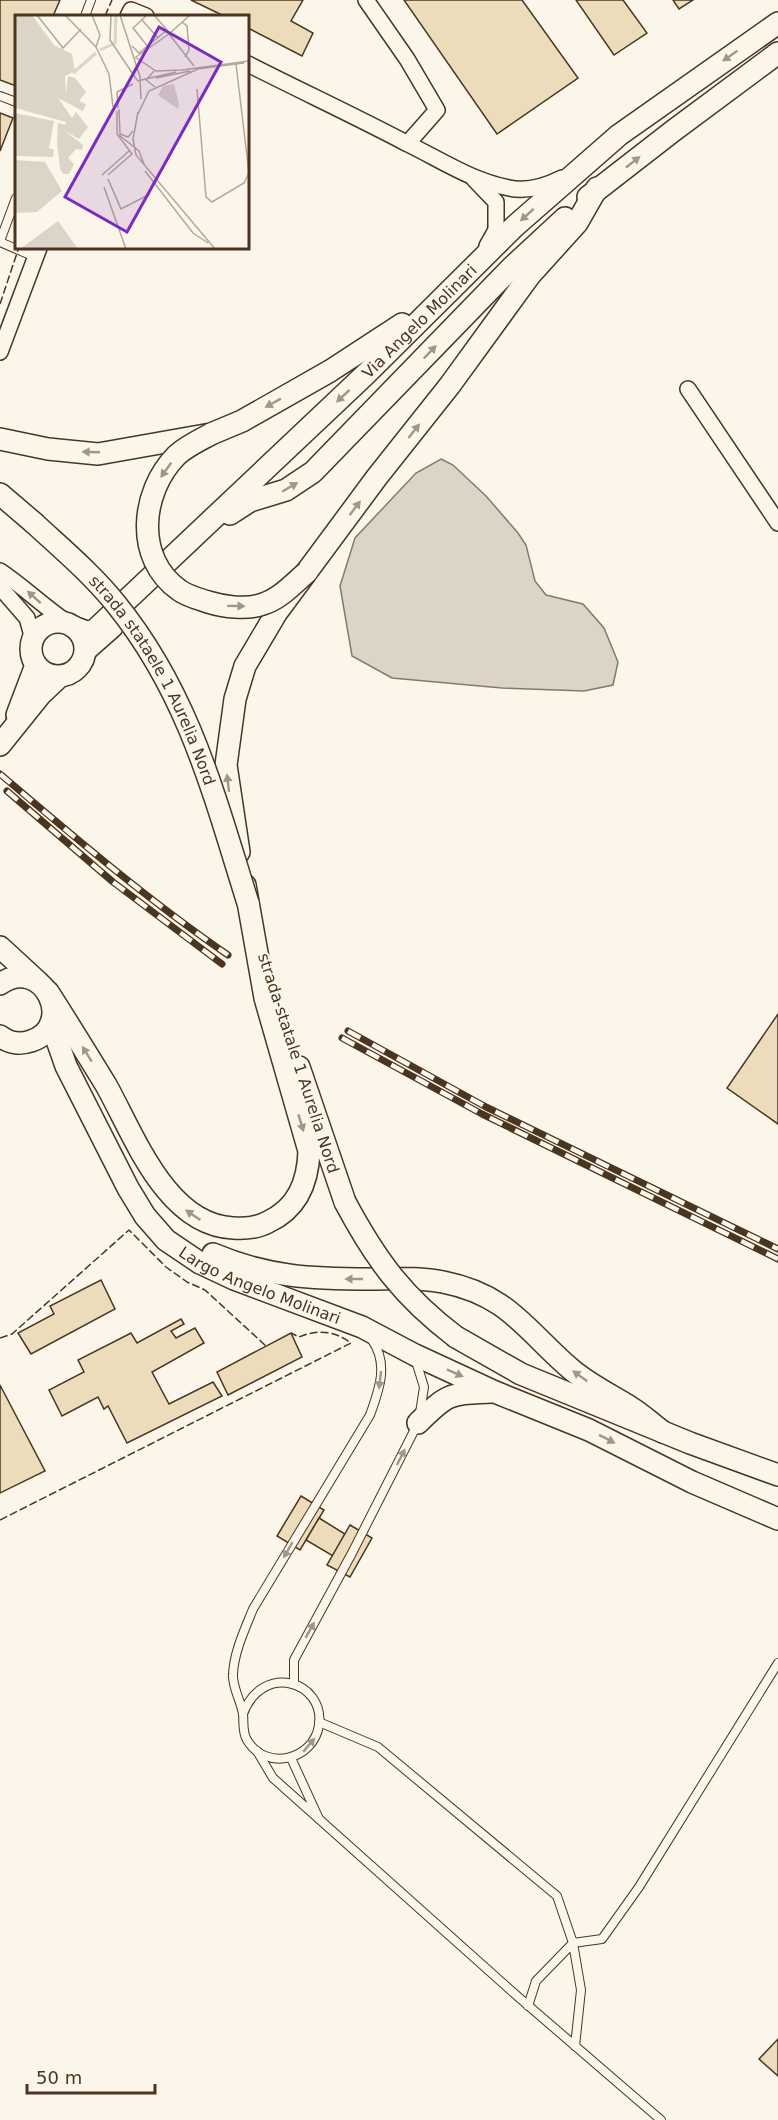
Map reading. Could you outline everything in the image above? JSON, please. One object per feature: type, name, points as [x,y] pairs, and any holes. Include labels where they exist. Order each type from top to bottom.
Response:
[{"type":"main road","name":"Via Angelo Molinari","points":[[72,626],[87,632],[94,631],[367,373],[515,226],[580,168],[619,135],[778,23]]},
{"type":"main road","name":"Via Angelo Molinari","points":[[86,650],[236,508],[285,490],[313,472],[511,268],[597,188],[778,53]]},
{"type":"main road","points":[[0,947],[44,987],[106,1087],[140,1149],[171,1196],[198,1219],[216,1226],[248,1229],[270,1221],[295,1200],[304,1185],[309,1170],[309,1151],[265,998],[248,903],[226,765],[235,699],[245,666],[277,612],[450,385],[530,275],[577,223],[597,188]]},
{"type":"main road","points":[[307,572],[281,595],[262,605],[241,607],[218,605],[179,590],[159,570],[150,548],[147,526],[149,504],[160,478],[177,455],[211,434],[242,421],[330,371],[446,293]]},
{"type":"main road","points":[[0,439],[48,449],[98,453],[211,434]]},
{"type":"main road","name":"strada stataele 1 Aurelia Nord","points":[[0,494],[86,572],[115,603],[145,642],[181,705],[198,745],[248,903]]},
{"type":"main road","points":[[59,622],[72,626],[85,642],[86,650],[80,666],[67,675],[59,676],[42,671],[36,665],[31,648],[33,639],[43,626],[59,622]]},
{"type":"main road","points":[[6,737],[36,665]]},
{"type":"main road","points":[[6,737],[59,676]]},
{"type":"main road","name":"strada statale 1 Aurelia Nord","points":[[253,924],[303,1081],[345,1202],[364,1237],[386,1270],[409,1298],[456,1337],[521,1374],[663,1432]]},
{"type":"main road","points":[[0,984],[11,978],[20,977],[44,987],[53,1002],[54,1013],[44,1033],[35,1040],[24,1043],[1,1040]]},
{"type":"main road","points":[[51,1023],[66,1066],[128,1188],[174,1233],[237,1265],[271,1274],[321,1279],[430,1280],[468,1288],[496,1301],[520,1319],[573,1370],[597,1388],[633,1409],[663,1432],[778,1475]]},
{"type":"main road","points":[[24,1043],[66,1066]]},
{"type":"main road","name":"Largo Angelo Molinari","points":[[128,1188],[145,1216],[166,1240],[200,1263],[234,1279],[362,1327],[415,1355],[495,1392],[589,1430],[692,1482],[778,1519]]},
{"type":"main road","points":[[418,1424],[439,1402],[456,1394],[495,1392]]},
{"type":"street","points":[[366,0],[407,59],[437,110],[408,144]]},
{"type":"street","points":[[249,64],[472,177],[510,189],[546,186],[580,168]]},
{"type":"street","points":[[472,177],[496,202],[498,217],[496,230],[477,264]]},
{"type":"street","points":[[0,352],[37,252]]},
{"type":"street","points":[[688,390],[778,523]]},
{"type":"street","points":[[0,571],[26,589],[52,613],[72,626]]},
{"type":"street","points":[[0,587],[27,618],[33,639]]},
{"type":"lane","points":[[85,15],[92,0]]},
{"type":"lane","points":[[0,96],[15,102]]},
{"type":"lane","points":[[15,201],[0,242],[15,246]]},
{"type":"lane","points":[[362,1327],[376,1346],[381,1364],[381,1384],[370,1415],[253,1609],[240,1643],[232,1675],[243,1714],[243,1727],[247,1740],[273,1778],[528,2006],[661,2120]]},
{"type":"lane","points":[[294,1684],[294,1660],[418,1424],[424,1387],[415,1355]]},
{"type":"lane","points":[[528,2006],[536,1981],[573,1942],[602,1939],[639,1887],[778,1663]]},
{"type":"lane","points":[[243,1714],[247,1701],[256,1691],[280,1682],[294,1684],[305,1691],[318,1710],[317,1734],[311,1745],[302,1753],[291,1758],[279,1759],[267,1757],[256,1750]]},
{"type":"lane","points":[[319,1722],[378,1747],[556,1896],[573,1942],[582,1990],[575,2046]]},
{"type":"lane","points":[[291,1758],[319,1819]]},
{"type":"shaded area","points":[[441,459],[453,465],[486,496],[518,533],[526,545],[535,581],[546,595],[583,604],[604,628],[618,662],[613,685],[584,691],[502,688],[392,678],[352,656],[340,586],[355,538],[416,473]]},
{"type":"building","points":[[0,0],[60,0],[53,15],[15,15],[15,86],[0,80]]},
{"type":"building","points":[[191,0],[303,0],[291,21],[313,33],[302,56],[249,29],[249,15],[222,15]]},
{"type":"building","points":[[404,0],[522,0],[578,78],[497,134]]},
{"type":"building","points":[[576,0],[623,0],[647,33],[614,55]]},
{"type":"building","points":[[673,0],[693,0],[679,9]]},
{"type":"building","points":[[0,113],[13,118],[0,151]]},
{"type":"building","points":[[778,1014],[778,1124],[727,1088]]},
{"type":"building","points":[[101,1280],[115,1309],[31,1354],[18,1333],[54,1314],[50,1306]]},
{"type":"building","points":[[181,1319],[184,1324],[171,1331],[176,1338],[195,1328],[204,1343],[152,1372],[169,1404],[213,1382],[222,1396],[127,1443],[108,1406],[104,1409],[98,1397],[62,1416],[49,1390],[84,1372],[78,1360],[131,1333],[137,1343]]},
{"type":"building","points":[[291,1333],[302,1357],[228,1395],[217,1372]]},
{"type":"building","points":[[0,1385],[45,1471],[0,1493]]},
{"type":"building","points":[[301,1496],[324,1510],[300,1550],[277,1536]]},
{"type":"building","points":[[319,1518],[345,1534],[333,1556],[306,1540]]},
{"type":"building","points":[[350,1525],[372,1538],[350,1577],[327,1565]]},
{"type":"building","points":[[778,2039],[778,2076],[759,2059]]},
{"type":"railway","points":[[0,774],[140,890],[228,955]]},
{"type":"railway","points":[[7,791],[113,882],[222,964]]},
{"type":"railway","points":[[348,1031],[486,1107],[778,1249]]},
{"type":"railway","points":[[342,1038],[482,1114],[778,1259]]},
{"type":"fence","points":[[105,15],[112,0]]},
{"type":"fence","points":[[0,304],[18,250]]},
{"type":"fence","points":[[0,1338],[12,1334],[129,1230],[166,1267],[187,1282],[205,1290],[266,1346]]},
{"type":"fence","points":[[0,1520],[351,1343],[326,1332],[299,1337],[291,1333]]}]
